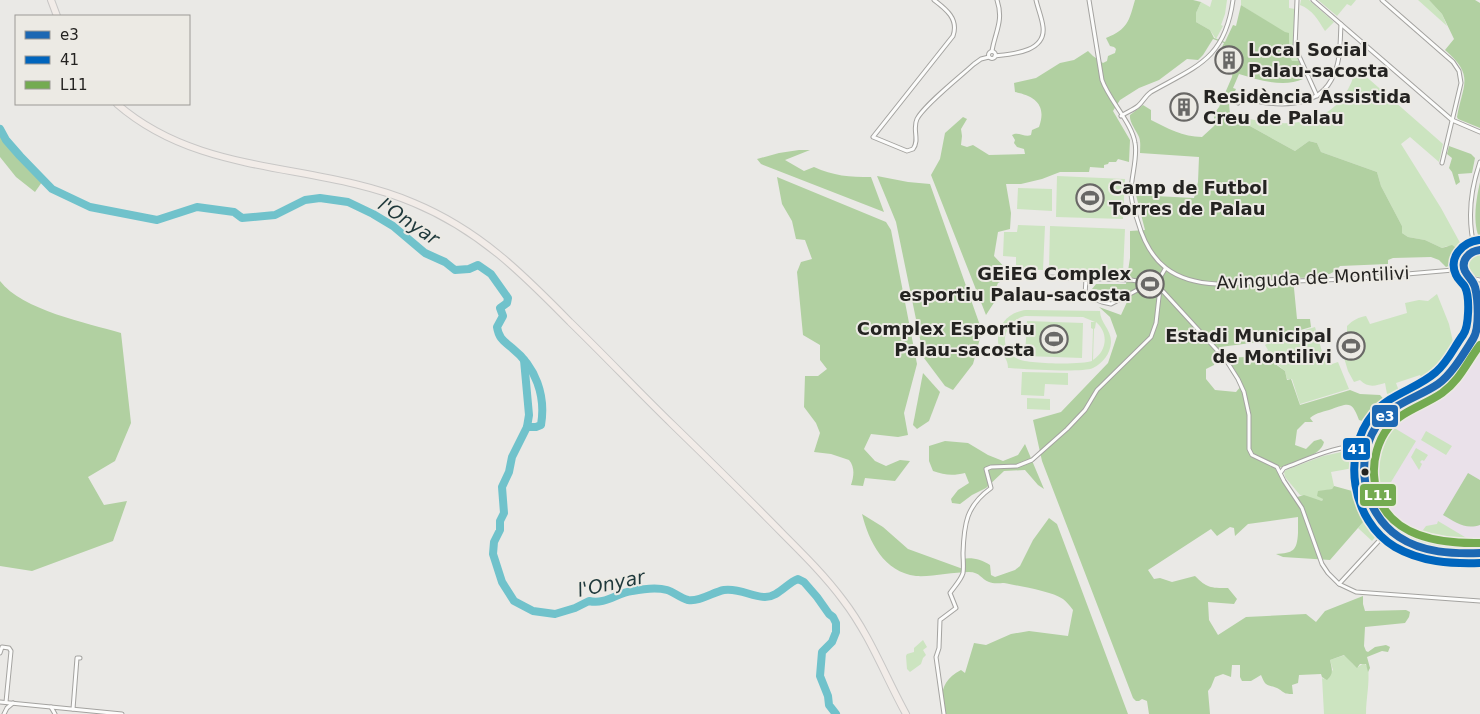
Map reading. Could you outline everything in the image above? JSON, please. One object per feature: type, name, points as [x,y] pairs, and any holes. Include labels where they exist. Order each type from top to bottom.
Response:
[{"type":"highway","points":[[51,0],[57,15]]},
{"type":"highway","points":[[118,105],[144,125],[184,146],[214,155],[384,191],[434,211],[494,248],[526,277],[674,426],[719,468],[831,584],[863,630],[906,714]]},
{"type":"street","points":[[934,0],[953,19],[955,26],[954,36],[873,138],[907,151],[913,149],[917,141],[915,126],[920,114],[974,64],[989,57],[993,58],[1031,49],[1040,41],[1043,27],[1036,0]]},
{"type":"street","points":[[989,57],[988,53],[992,51],[999,26],[1000,9],[997,0]]},
{"type":"street","points":[[944,714],[936,657],[939,648],[940,620],[956,608],[950,593],[963,574],[964,533],[967,517],[972,506],[980,496],[991,488],[986,469],[1017,466],[1035,458],[1085,410],[1097,390],[1141,349],[1150,337],[1157,318],[1160,278],[1165,269],[1143,239],[1133,208],[1131,187],[1135,143],[1106,91],[1102,80],[1089,0]]},
{"type":"street","points":[[1121,116],[1138,106],[1148,93],[1201,64],[1214,51],[1230,20],[1233,0]]},
{"type":"street","points":[[1297,0],[1295,47],[1318,96]]},
{"type":"street","points":[[1313,0],[1452,120],[1480,132]]},
{"type":"street","points":[[1382,0],[1457,66],[1461,83],[1442,163]]},
{"type":"street","points":[[1238,103],[1242,97],[1259,102],[1280,104],[1299,102],[1318,96],[1328,85],[1336,70],[1341,24]]},
{"type":"street","points":[[992,51],[995,56]]},
{"type":"street","points":[[1475,250],[1471,230],[1471,202],[1480,162]]},
{"type":"street","points":[[1480,250],[1475,250],[1466,257],[1464,263],[1464,269],[1472,278],[1477,293],[1474,336],[1476,342],[1480,343]]},
{"type":"street","name":"Avinguda de Montilivi","points":[[1165,269],[1183,279],[1204,284],[1349,279],[1464,269]]},
{"type":"street","points":[[1049,277],[1131,280],[1150,283]]},
{"type":"street","points":[[1086,278],[1085,296],[1111,304],[1160,278]]},
{"type":"street","points":[[1472,278],[1480,280]]},
{"type":"street","points":[[1160,288],[1226,360],[1238,379],[1244,392],[1248,415],[1249,449],[1257,459],[1272,463],[1277,467],[1302,508],[1322,564],[1339,584],[1356,592],[1366,594],[1480,601]]},
{"type":"street","points":[[1480,331],[1474,336],[1455,368],[1444,379],[1433,387],[1402,402],[1385,416],[1367,446],[1364,465],[1365,488],[1375,512],[1389,530],[1426,549],[1456,553],[1480,552]]},
{"type":"street","points":[[1462,355],[1480,343]]},
{"type":"street","points":[[1281,473],[1284,468],[1314,456],[1352,447],[1367,446]]},
{"type":"street","points":[[1339,584],[1389,530]]},
{"type":"street","points":[[0,653],[2,647],[9,648],[11,651],[6,702]]},
{"type":"street","points":[[73,708],[77,658],[80,658]]},
{"type":"street","points":[[0,702],[122,714]]},
{"type":"street","points":[[0,710],[3,714],[13,703]]},
{"type":"street","points":[[51,706],[55,714]]},
{"type":"shaded area","points":[[1476,348],[1480,348],[1480,546],[1456,548],[1433,545],[1409,537],[1388,523],[1372,496],[1369,484],[1370,461],[1384,426],[1401,409],[1429,396],[1450,382]]},
{"type":"green space","points":[[1135,0],[1193,0],[1201,2],[1196,13],[1196,22],[1210,30],[1214,38],[1225,42],[1233,25],[1236,26],[1241,5],[1289,33],[1289,55],[1292,61],[1299,61],[1304,73],[1301,74],[1303,79],[1296,82],[1279,83],[1263,81],[1239,74],[1233,88],[1236,89],[1229,103],[1230,115],[1295,151],[1309,141],[1317,143],[1321,152],[1377,172],[1381,186],[1402,226],[1402,233],[1408,237],[1425,240],[1442,248],[1452,245],[1455,247],[1457,254],[1462,256],[1454,264],[1446,267],[1439,260],[1431,257],[1393,258],[1388,260],[1388,264],[1340,266],[1324,276],[1293,278],[1297,319],[1310,319],[1311,327],[1259,342],[1220,347],[1214,365],[1206,369],[1206,379],[1215,390],[1236,392],[1242,385],[1235,370],[1226,358],[1264,356],[1285,371],[1287,380],[1291,379],[1300,405],[1350,390],[1360,394],[1380,395],[1389,405],[1373,420],[1359,420],[1354,409],[1349,405],[1321,412],[1310,418],[1313,422],[1305,422],[1297,430],[1295,445],[1306,449],[1314,441],[1321,439],[1324,442],[1322,447],[1311,456],[1277,469],[1294,498],[1304,495],[1322,501],[1323,499],[1317,496],[1318,491],[1332,489],[1334,486],[1363,494],[1371,513],[1330,560],[1283,557],[1276,554],[1290,552],[1297,544],[1298,517],[1248,524],[1235,536],[1234,528],[1230,527],[1217,536],[1211,529],[1148,570],[1154,579],[1160,578],[1172,582],[1195,576],[1209,586],[1228,588],[1237,599],[1234,604],[1208,602],[1209,620],[1218,635],[1246,617],[1306,614],[1316,622],[1325,611],[1363,596],[1365,611],[1406,610],[1410,612],[1405,623],[1365,627],[1364,646],[1366,651],[1368,652],[1375,647],[1386,645],[1390,647],[1388,652],[1382,651],[1367,657],[1370,668],[1368,672],[1366,664],[1360,664],[1357,668],[1344,655],[1330,660],[1332,673],[1327,680],[1321,674],[1299,675],[1298,683],[1292,685],[1293,694],[1289,694],[1264,682],[1261,675],[1251,681],[1242,681],[1240,665],[1232,665],[1231,677],[1223,674],[1215,677],[1208,691],[1210,714],[1149,714],[1147,701],[1142,699],[1136,701],[1133,698],[1042,461],[1033,420],[1061,412],[1108,363],[1117,336],[1110,317],[1099,307],[1121,315],[1127,302],[1119,292],[1092,289],[1096,284],[1126,284],[1130,258],[1130,231],[1145,230],[1136,195],[1194,198],[1198,182],[1199,157],[1140,153],[1140,139],[1130,115],[1143,105],[1151,110],[1151,120],[1182,134],[1202,137],[1214,126],[1214,114],[1232,77],[1234,64],[1237,62],[1233,50],[1221,49],[1224,43],[1213,39],[1198,60],[1187,59],[1159,80],[1139,88],[1120,100],[1113,111],[1130,140],[1129,162],[1118,159],[1116,162],[1109,162],[1104,165],[1104,168],[1090,167],[1089,172],[1060,172],[1021,184],[1006,184],[1011,213],[1010,229],[998,232],[994,256],[1008,271],[1004,280],[998,283],[993,295],[997,298],[986,315],[931,175],[940,159],[945,133],[963,117],[967,119],[961,129],[961,145],[967,147],[973,145],[989,155],[1025,154],[1024,149],[1017,147],[1014,143],[1015,140],[1012,135],[1031,135],[1032,130],[1039,127],[1041,113],[1038,103],[1028,96],[1015,92],[1014,83],[1036,78],[1060,63],[1074,60],[1088,51],[1103,63],[1107,61],[1108,56],[1115,53],[1116,49],[1110,46],[1106,38],[1123,28],[1131,14]]},
{"type":"green space","points":[[1212,0],[1227,0],[1221,25],[1223,26],[1216,39],[1210,30],[1196,22],[1196,13],[1201,2],[1210,7]]},
{"type":"green space","points":[[1241,0],[1289,0],[1289,8],[1295,9],[1293,48],[1299,61],[1291,61],[1289,55],[1289,33],[1285,33],[1241,5]]},
{"type":"green space","points":[[1301,0],[1309,0],[1334,22],[1325,31],[1312,13],[1300,5]]},
{"type":"green space","points":[[1318,0],[1356,0],[1351,6],[1347,4],[1337,16]]},
{"type":"green space","points":[[1418,0],[1429,0],[1442,14],[1447,26]]},
{"type":"green space","points":[[1429,0],[1475,0],[1480,3],[1480,128],[1457,117],[1464,88],[1464,74],[1445,50],[1454,39],[1442,14]]},
{"type":"green space","points":[[1362,73],[1443,144],[1439,162],[1410,137],[1401,144],[1441,208],[1464,250],[1462,256],[1457,254],[1455,247],[1447,246],[1442,248],[1425,240],[1408,237],[1402,233],[1402,226],[1381,186],[1377,172],[1321,152],[1317,143],[1309,141],[1295,151],[1230,115],[1273,123],[1301,122],[1315,118],[1327,112],[1339,102],[1348,89],[1354,75]]},
{"type":"green space","points":[[0,134],[10,149],[42,182],[35,192],[16,177],[0,157]]},
{"type":"green space","points":[[1449,146],[1471,154],[1475,158],[1472,173],[1458,174],[1460,182],[1456,185],[1449,168],[1452,158],[1447,154]]},
{"type":"green space","points":[[799,150],[810,150],[785,160],[804,171],[814,167],[842,175],[871,177],[884,212],[761,164],[757,159]]},
{"type":"green space","points":[[877,176],[930,184],[982,331],[973,364],[953,390],[945,386],[924,358],[896,222]]},
{"type":"green space","name":"Camp de Futbol Torres de Palau","points":[[1057,176],[1125,179],[1123,219],[1056,217]]},
{"type":"green space","points":[[777,177],[886,222],[891,230],[917,364],[904,413],[908,435],[898,437],[871,434],[864,449],[875,461],[886,466],[900,460],[910,461],[895,481],[865,478],[863,486],[851,485],[853,472],[849,460],[831,454],[814,452],[820,433],[816,423],[804,407],[805,376],[818,376],[827,369],[820,360],[820,345],[803,335],[797,272],[801,262],[812,259],[805,240],[796,239],[792,221],[782,204]]},
{"type":"green space","points":[[1480,182],[1480,240],[1475,219]]},
{"type":"green space","points":[[1018,188],[1052,189],[1052,211],[1017,209]]},
{"type":"green space","points":[[1018,225],[1045,226],[1043,270],[1016,269],[1016,257],[1003,256],[1004,232],[1017,232]]},
{"type":"green space","points":[[1050,226],[1125,229],[1123,272],[1049,269]]},
{"type":"green space","points":[[1480,252],[1480,277],[1468,272],[1467,262],[1473,254]]},
{"type":"green space","points":[[0,281],[23,300],[39,308],[121,333],[131,423],[115,461],[88,477],[104,505],[127,501],[113,541],[32,571],[0,566]]},
{"type":"green space","points":[[1437,294],[1449,324],[1455,351],[1447,352],[1446,358],[1432,368],[1435,378],[1423,383],[1420,375],[1396,383],[1399,391],[1387,394],[1385,383],[1372,386],[1360,380],[1354,382],[1348,371],[1339,341],[1347,339],[1347,326],[1363,316],[1366,316],[1370,324],[1407,313],[1405,303],[1419,300],[1428,301]]},
{"type":"green space","points":[[1019,311],[1100,311],[1111,338],[1109,351],[1100,364],[1093,368],[1053,370],[1008,368],[999,347],[998,333],[1004,322]],"holes":[[[1025,316],[1083,317],[1095,322],[1091,322],[1091,328],[1093,329],[1092,361],[1055,363],[1018,359],[1007,348],[1005,335],[1012,323]],[[1096,322],[1103,331],[1105,342],[1101,352],[1093,360]]]},
{"type":"green space","name":"Complex Esportiu Palau-sacosta","points":[[1027,321],[1083,323],[1082,358],[1025,356]]},
{"type":"green space","points":[[1315,327],[1325,362],[1328,361],[1329,365],[1338,362],[1349,389],[1300,404],[1292,379],[1287,379],[1285,371],[1268,359],[1265,353],[1268,350],[1265,345],[1272,340]]},
{"type":"green space","points":[[1022,372],[1068,373],[1068,385],[1045,384],[1044,396],[1021,395]]},
{"type":"green space","points":[[923,373],[940,392],[929,421],[917,429],[913,425]]},
{"type":"green space","points":[[1027,398],[1050,399],[1050,410],[1027,409]]},
{"type":"green space","points":[[1386,423],[1416,441],[1388,487],[1369,476],[1369,461],[1372,448]]},
{"type":"green space","points":[[1426,431],[1452,446],[1446,455],[1421,440]]},
{"type":"green space","points":[[945,441],[968,443],[988,455],[1003,461],[1018,455],[1025,444],[1044,489],[1025,470],[1004,471],[986,488],[960,504],[952,503],[951,499],[958,490],[969,483],[965,473],[949,475],[933,471],[929,461],[929,446]]},
{"type":"green space","points":[[1416,448],[1428,455],[1424,461],[1420,462],[1422,464],[1419,470],[1411,457]]},
{"type":"green space","points":[[1357,450],[1360,453],[1359,467],[1331,472],[1334,486],[1332,489],[1318,492],[1323,499],[1322,501],[1300,495],[1285,477],[1284,472],[1286,470],[1323,456]]},
{"type":"green space","points":[[1468,473],[1480,480],[1480,525],[1470,527],[1443,515]]},
{"type":"green space","points":[[1371,513],[1382,529],[1372,541],[1358,528]]},
{"type":"green space","points":[[862,514],[883,527],[908,549],[963,569],[963,559],[980,560],[990,565],[991,575],[995,577],[1015,570],[1020,566],[1033,540],[1049,518],[1057,524],[1128,714],[944,714],[942,694],[946,683],[961,670],[965,673],[974,643],[986,645],[1011,634],[1029,631],[1068,636],[1073,610],[1058,596],[1035,589],[1004,583],[991,583],[973,572],[916,576],[895,569],[874,545]]},
{"type":"green space","points":[[1438,521],[1480,546],[1445,546],[1411,538],[1413,533],[1423,530],[1426,526],[1437,524]]},
{"type":"green space","points":[[923,640],[927,647],[923,650],[926,655],[921,664],[910,672],[907,669],[906,656],[914,652],[914,648]]},
{"type":"green space","points":[[1345,655],[1358,667],[1364,663],[1368,667],[1369,679],[1366,714],[1324,714],[1322,677],[1323,679],[1333,670],[1330,660]]},
{"type":"waterway","name":"l'Onyar","points":[[0,129],[6,140],[52,189],[90,207],[157,220],[197,207],[234,212],[242,218],[275,215],[305,200],[320,198],[348,202],[393,226],[425,253],[445,262],[455,270],[469,269],[478,265],[491,274],[508,298],[507,303],[500,308],[503,316],[497,327],[499,334],[533,373],[542,403],[541,425],[527,427],[512,457],[509,472],[502,487],[504,513],[500,521],[500,530],[494,542],[493,554],[502,582],[514,601],[533,611],[555,614],[575,608],[589,601],[606,600],[627,592],[650,589],[667,590],[688,600],[697,600],[724,590],[741,591],[765,597],[774,595],[798,579],[804,582],[817,597],[836,623],[836,632],[832,642],[822,652],[820,676],[828,696],[829,705],[836,714]]},
{"type":"waterway","name":"l'Onyar","points":[[524,360],[529,415],[527,427]]},
{"type":"transit line","name":"41","points":[[1479,240],[1462,247],[1455,257],[1454,269],[1465,287],[1468,298],[1468,319],[1463,335],[1436,372],[1421,383],[1388,401],[1373,414],[1363,430],[1354,466],[1355,485],[1360,504],[1368,521],[1380,535],[1395,547],[1415,556],[1436,561],[1480,563]]},
{"type":"transit line","name":"e3","points":[[1480,250],[1470,254],[1464,263],[1465,271],[1474,285],[1477,299],[1478,321],[1473,339],[1443,380],[1431,389],[1394,409],[1381,420],[1372,434],[1366,450],[1364,466],[1365,483],[1369,499],[1376,514],[1386,527],[1399,537],[1418,546],[1438,551],[1480,553]]},
{"type":"transit line","name":"L11","points":[[1480,345],[1459,377],[1448,388],[1400,417],[1388,428],[1379,444],[1375,457],[1374,475],[1377,495],[1385,510],[1396,522],[1410,531],[1444,541],[1480,543]]},
{"type":"place","name":"Local Social Palau-sacosta","points":[[1229,60]]},
{"type":"place","name":"Residència Assistida Creu de Palau","points":[[1184,107]]},
{"type":"place","name":"Camp de Futbol Torres de Palau","points":[[1090,198]]},
{"type":"place","name":"GEiEG Complex esportiu Palau-sacosta","points":[[1150,284]]},
{"type":"place","name":"Complex Esportiu Palau-sacosta","points":[[1054,339]]},
{"type":"place","name":"Estadi Municipal de Montilivi","points":[[1351,346]]}]
